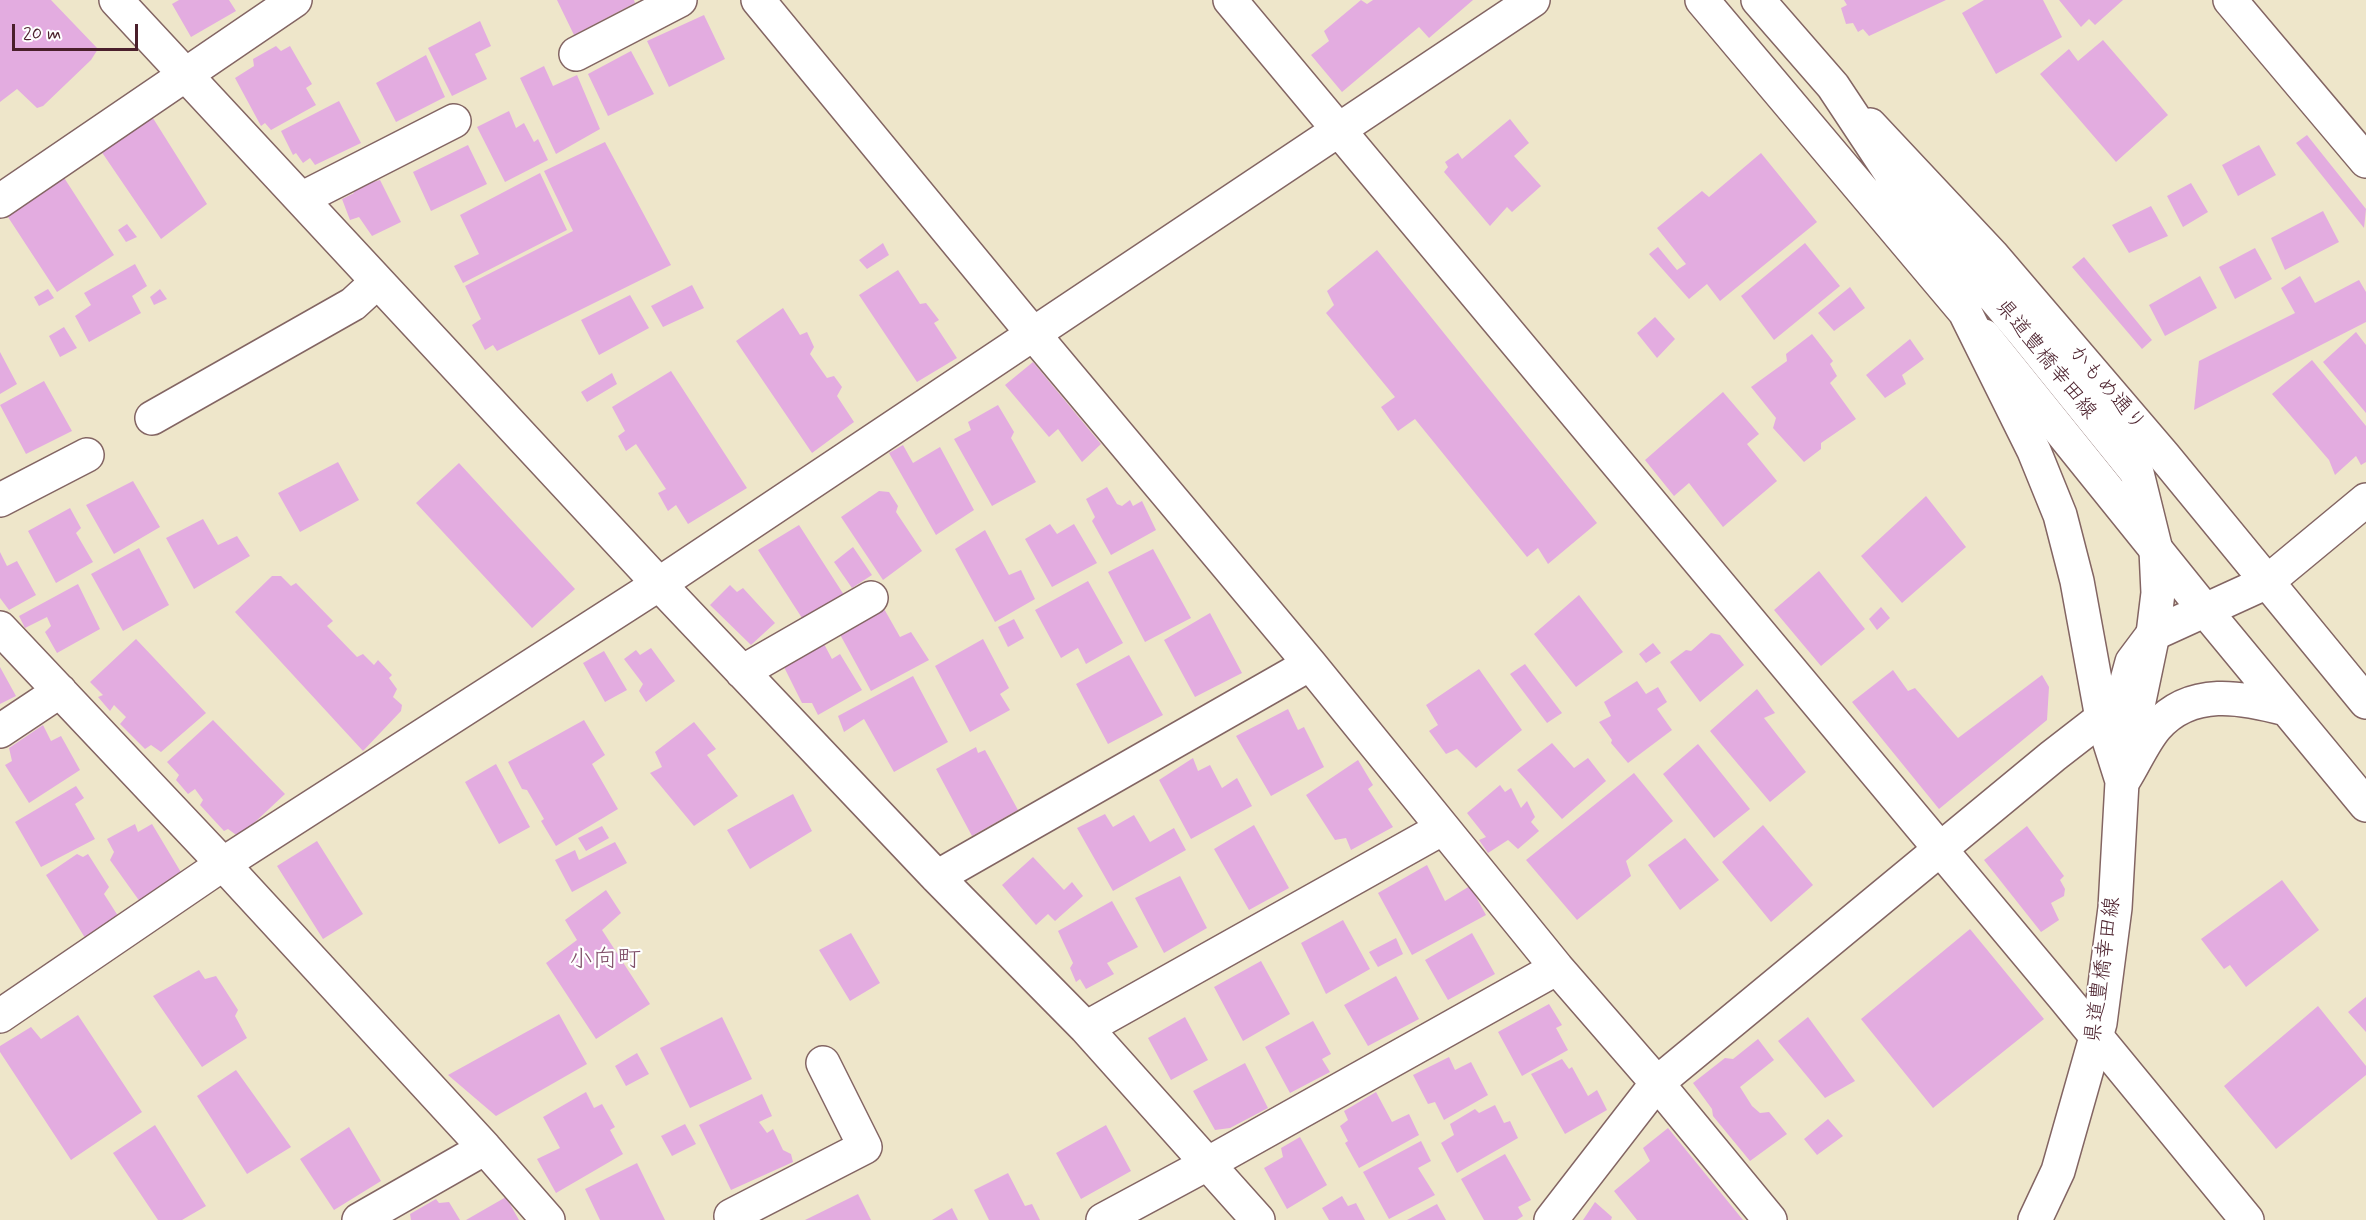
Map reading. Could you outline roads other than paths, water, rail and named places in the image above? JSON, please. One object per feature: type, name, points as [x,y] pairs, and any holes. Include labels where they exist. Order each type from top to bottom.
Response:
[{"type":"street","points":[[116,0],[658,584],[937,877],[1086,1028],[1258,1220]]},
{"type":"street","points":[[0,201],[295,0]]},
{"type":"street","points":[[576,54],[680,0]]},
{"type":"street","points":[[758,0],[1310,664],[1557,968],[1657,1083],[1770,1220]]},
{"type":"street","points":[[1230,0],[2097,1036],[2247,1220]]},
{"type":"street","points":[[0,1016],[223,864],[658,584],[1533,0]]},
{"type":"street","name":"県道豊橋幸田線","points":[[1702,0],[1965,312],[2034,451],[2060,514],[2079,591],[2102,718],[2122,782]]},
{"type":"street","name":"県道豊橋幸田線","points":[[1758,0],[1833,86],[1894,178],[2137,473],[2156,550],[2158,593],[2153,634],[2122,782],[2115,908],[2097,1036],[2058,1171],[2035,1220]]},
{"type":"street","points":[[2230,0],[2366,161]]},
{"type":"street","name":"かもめ通り","points":[[1833,86],[1992,255],[2164,456],[2366,702]]},
{"type":"street","points":[[301,200],[454,121]]},
{"type":"street","points":[[152,418],[353,304],[377,282]]},
{"type":"street","points":[[1965,312],[2156,550],[2366,805]]},
{"type":"street","points":[[0,500],[87,455]]},
{"type":"street","points":[[2153,634],[2267,582],[2366,500]]},
{"type":"street","points":[[742,672],[871,598]]},
{"type":"street","points":[[0,628],[223,864],[485,1148],[548,1220]]},
{"type":"street","points":[[937,877],[1310,664]]},
{"type":"street","points":[[0,731],[60,691]]},
{"type":"street","points":[[2122,782],[2156,727],[2181,707],[2211,698],[2246,698],[2286,709]]},
{"type":"street","points":[[1551,1220],[1657,1083],[2102,718]]},
{"type":"street","points":[[1086,1028],[1443,828]]},
{"type":"street","points":[[1102,1220],[1207,1164],[1557,968]]},
{"type":"street","points":[[733,1220],[731,1215],[866,1147],[823,1064]]},
{"type":"street","points":[[358,1220],[485,1148]]},
{"type":"district","name":"小向町","points":[[605,961]]}]
